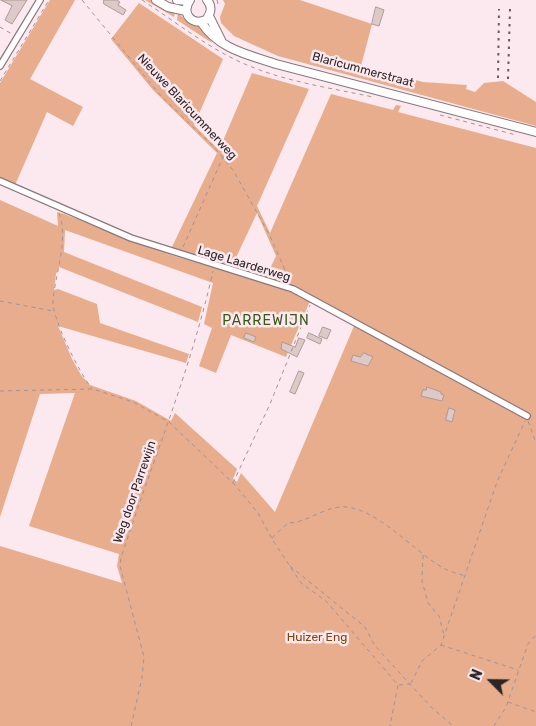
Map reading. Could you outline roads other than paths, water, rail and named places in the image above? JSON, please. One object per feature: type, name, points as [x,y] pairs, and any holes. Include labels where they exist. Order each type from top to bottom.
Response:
[{"type":"main road","points":[[156,0],[168,7],[186,11],[189,1],[177,0]]},
{"type":"main road","points":[[212,1],[209,16],[218,37],[226,45]]},
{"type":"main road","name":"Blaricummerstraat","points":[[186,11],[190,18],[201,22],[212,37],[226,45],[276,64],[536,132]]},
{"type":"main road","points":[[201,22],[209,16]]},
{"type":"street","points":[[0,66],[40,0]]},
{"type":"street","name":"Lage Laarderweg","points":[[0,181],[57,208],[131,238],[179,255],[293,289],[527,416]]},
{"type":"railway","points":[[498,78],[499,9]]},
{"type":"railway","points":[[508,79],[510,9]]},
{"type":"district","name":"PARREWIJN","points":[[266,321]]},
{"type":"park label","name":"Huizer Eng","points":[[317,638]]}]
